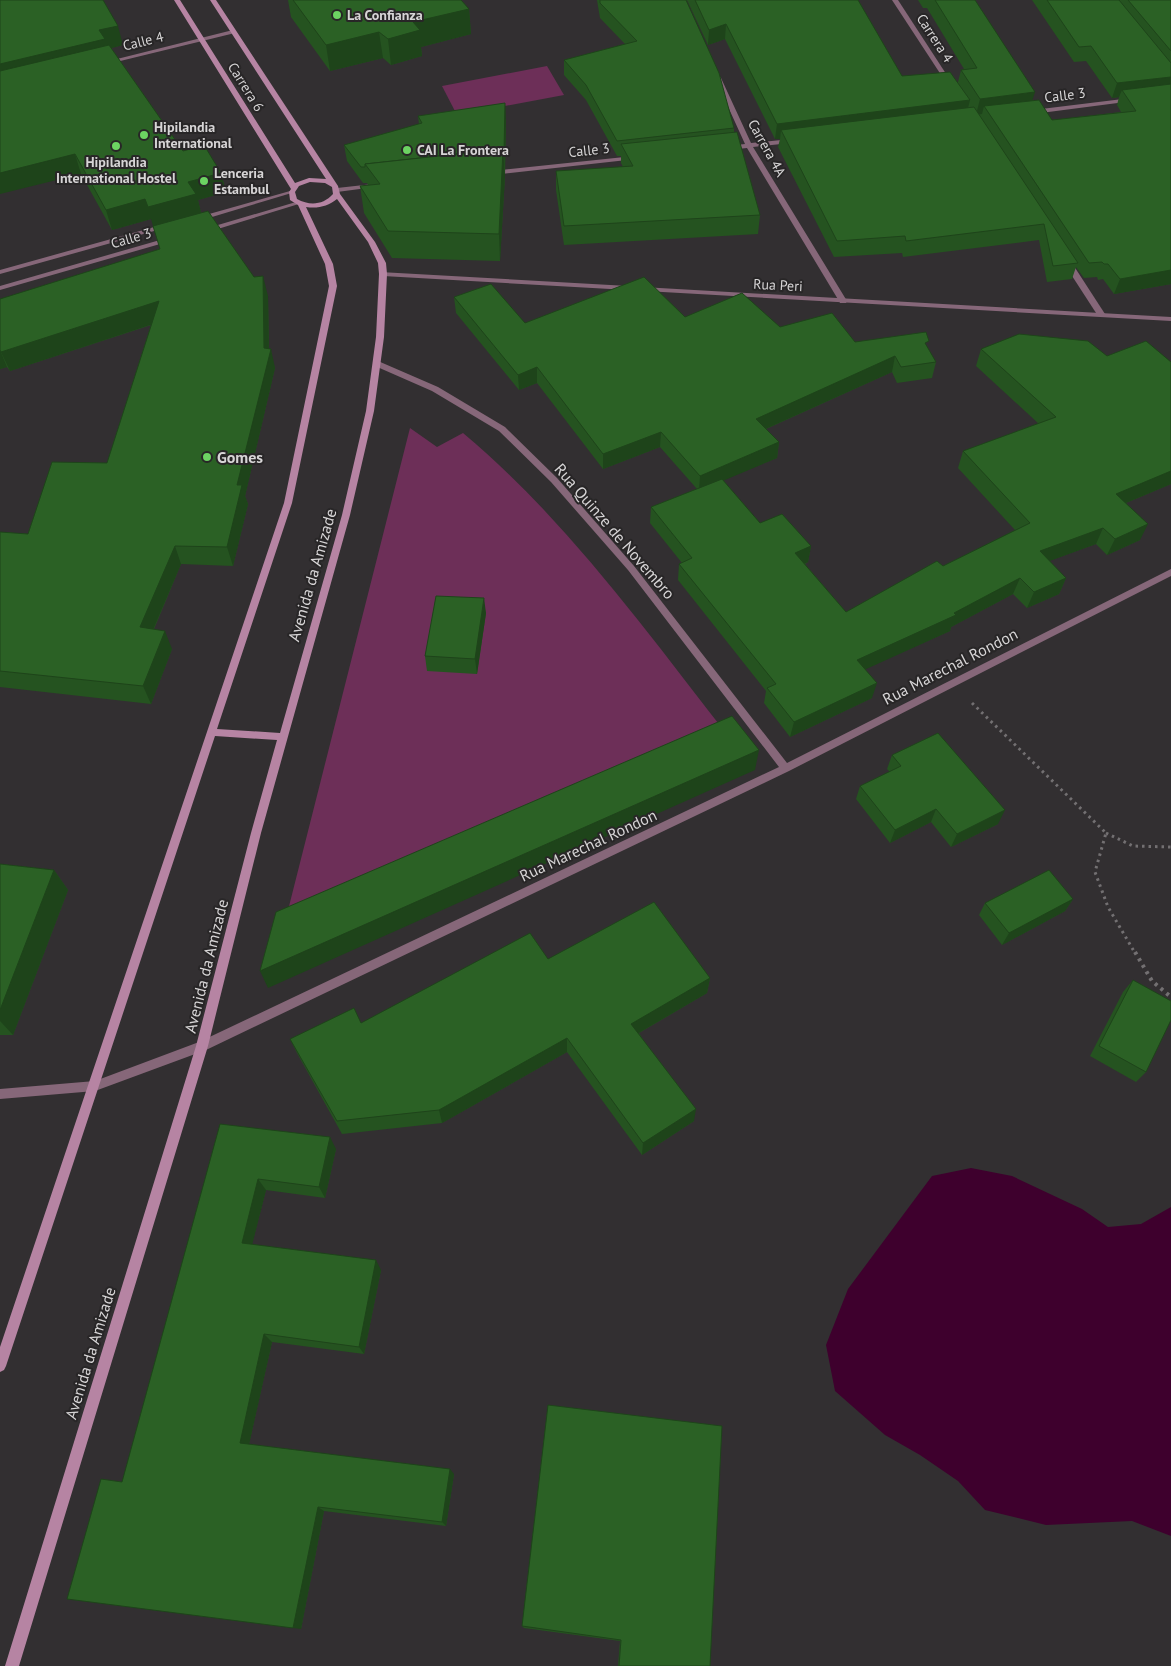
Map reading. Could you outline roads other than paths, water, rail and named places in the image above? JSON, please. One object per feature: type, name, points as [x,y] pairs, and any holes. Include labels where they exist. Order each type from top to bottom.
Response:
[{"type":"main road","name":"Carrera 6","points":[[176,0],[202,39],[293,190],[294,200],[300,204]]},
{"type":"main road","name":"Carrera 6","points":[[213,0],[371,242],[383,269]]},
{"type":"main road","points":[[0,1366],[96,1086],[288,503],[333,286],[329,264],[300,204],[323,204],[335,189],[315,180],[302,182],[293,190]]},
{"type":"main road","name":"Avenida da Amizade","points":[[12,1666],[202,1046],[256,833],[346,515],[378,364],[383,269]]},
{"type":"main road","points":[[212,732],[283,737]]},
{"type":"street","name":"Carrera 4","points":[[895,0],[952,88]]},
{"type":"street","name":"Calle 4","points":[[96,65],[233,32]]},
{"type":"street","name":"Carrera 4A","points":[[714,68],[749,146],[842,301]]},
{"type":"street","name":"Calle 3","points":[[1022,113],[1141,98]]},
{"type":"street","points":[[720,149],[798,140]]},
{"type":"street","name":"Calle 3","points":[[484,174],[641,157]]},
{"type":"street","points":[[335,189],[386,185]]},
{"type":"street","points":[[188,220],[293,190]]},
{"type":"street","points":[[196,232],[300,204]]},
{"type":"street","name":"Calle 3","points":[[0,272],[179,223]]},
{"type":"street","name":"Calle 3","points":[[0,288],[177,238]]},
{"type":"street","points":[[1064,258],[1101,314]]},
{"type":"street","name":"Rua Peri","points":[[383,269],[842,301],[1171,319]]},
{"type":"street","name":"Rua Quinze de Novembro","points":[[378,364],[436,389],[502,429],[554,480],[631,568],[786,768]]},
{"type":"street","name":"Rua Marechal Rondon","points":[[0,1094],[96,1086],[202,1046],[786,768],[1171,572]]},
{"type":"place","name":"La Confianza","points":[[337,15]]},
{"type":"place","name":"Hipilandia International","points":[[144,135]]},
{"type":"place","name":"Hipilandia International Hostel","points":[[116,146]]},
{"type":"place","name":"CAI La Frontera","points":[[407,150]]},
{"type":"place","name":"Lenceria Estambul","points":[[204,181]]},
{"type":"place","name":"Gomes","points":[[207,457]]}]
